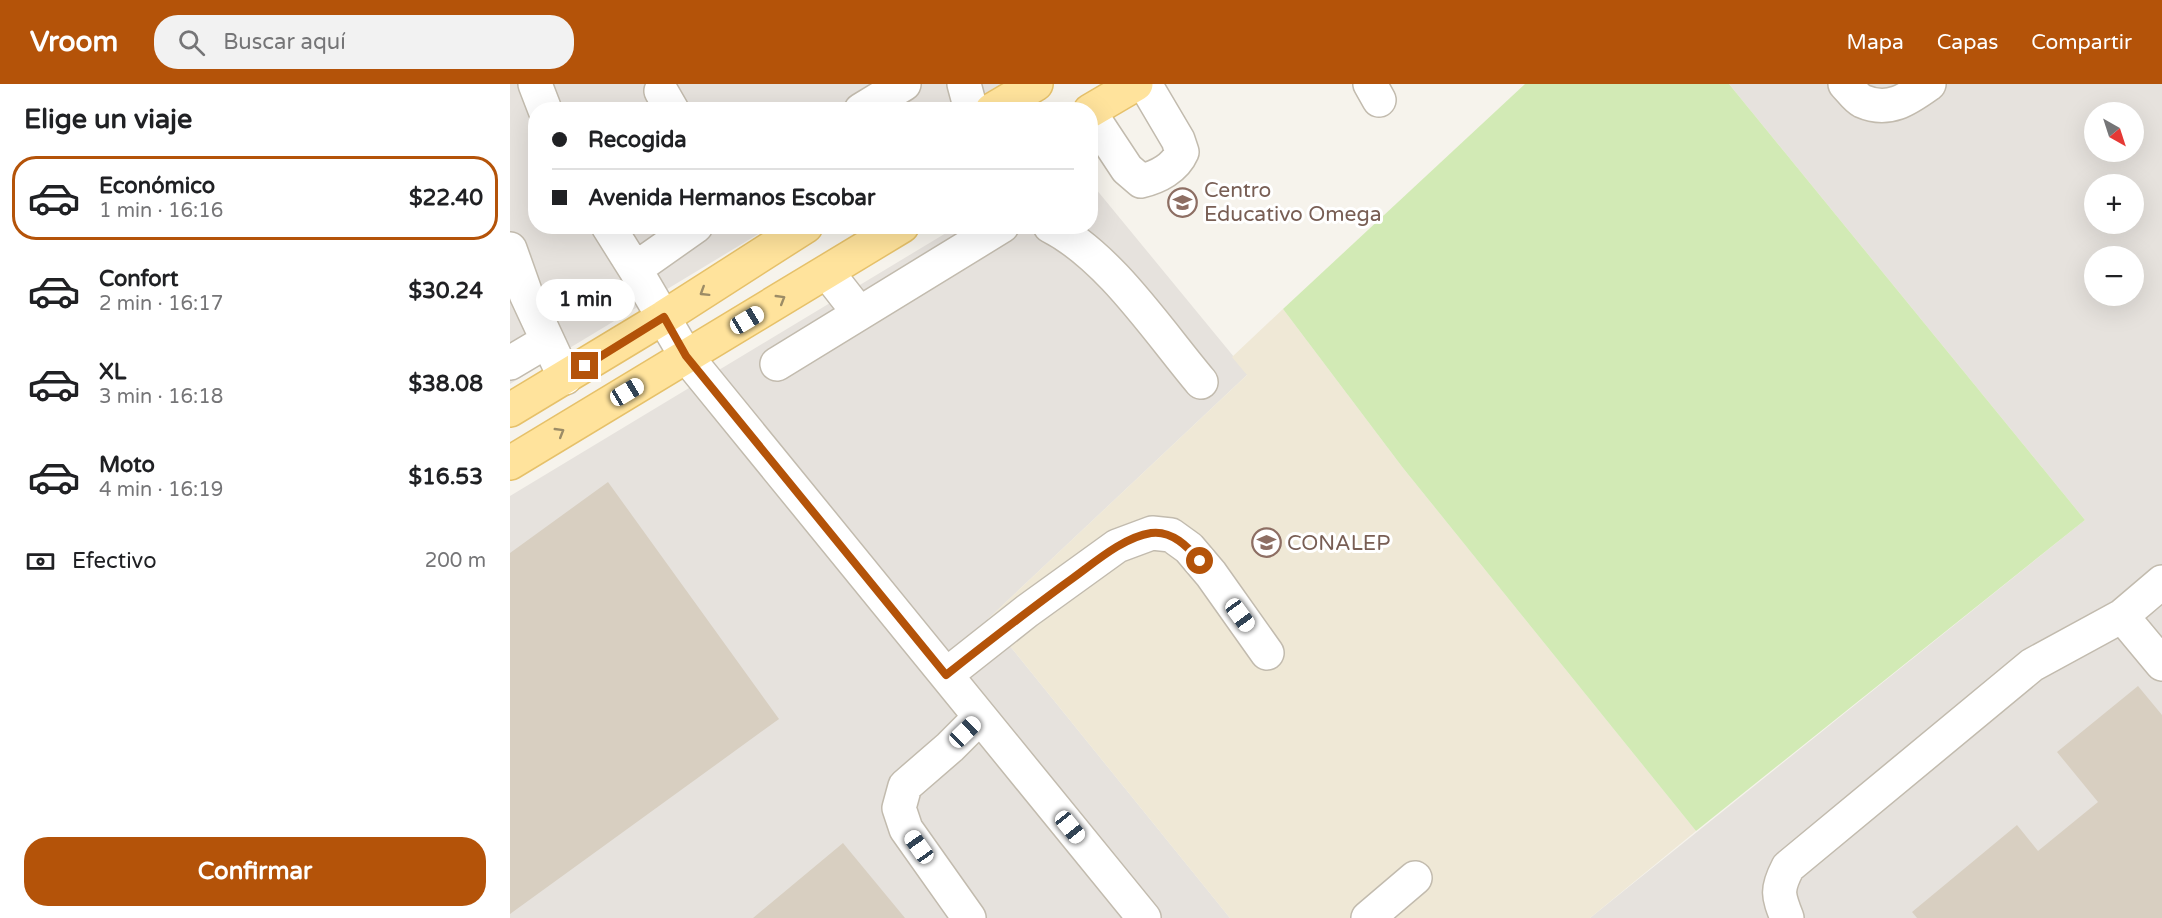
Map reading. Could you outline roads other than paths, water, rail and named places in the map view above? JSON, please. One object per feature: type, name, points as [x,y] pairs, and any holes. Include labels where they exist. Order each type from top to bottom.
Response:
[{"type":"main road","points":[[1006,102],[1036,84]]},
{"type":"main road","points":[[1098,107],[1136,84]]},
{"type":"main road","points":[[510,410],[664,317],[794,234]]},
{"type":"main road","points":[[510,463],[889,234]]},
{"type":"street","points":[[535,84],[542,102]]},
{"type":"street","points":[[874,102],[904,84]]},
{"type":"street","points":[[964,84],[969,102]]},
{"type":"street","points":[[1098,125],[1127,170],[1141,181],[1153,178],[1178,162],[1182,152],[1178,140],[1145,84]]},
{"type":"street","points":[[1845,84],[1861,101],[1887,106],[1906,101],[1929,84]]},
{"type":"street","points":[[613,234],[686,356],[1144,918]]},
{"type":"street","points":[[635,268],[684,234]]},
{"type":"street","points":[[777,364],[989,234]]},
{"type":"street","points":[[1065,234],[1074,239],[1102,265],[1201,382]]},
{"type":"street","points":[[510,249],[526,294],[565,378]]},
{"type":"street","points":[[827,272],[859,313]]},
{"type":"street","points":[[510,363],[547,340]]},
{"type":"street","points":[[946,675],[1027,611],[1117,546],[1152,533],[1172,535],[1189,548],[1211,574],[1267,653]]},
{"type":"street","points":[[1787,918],[1780,900],[1779,884],[1788,867],[2032,665],[2122,616],[2162,582]]},
{"type":"street","points":[[2122,616],[2162,664]]},
{"type":"street","points":[[969,918],[906,830],[899,808],[905,786],[980,717]]},
{"type":"street","points":[[1368,918],[1415,878]]},
{"type":"place","name":"Centro Educativo Omega","points":[[1183,202]]},
{"type":"place","name":"CONALEP","points":[[1266,543]]}]
